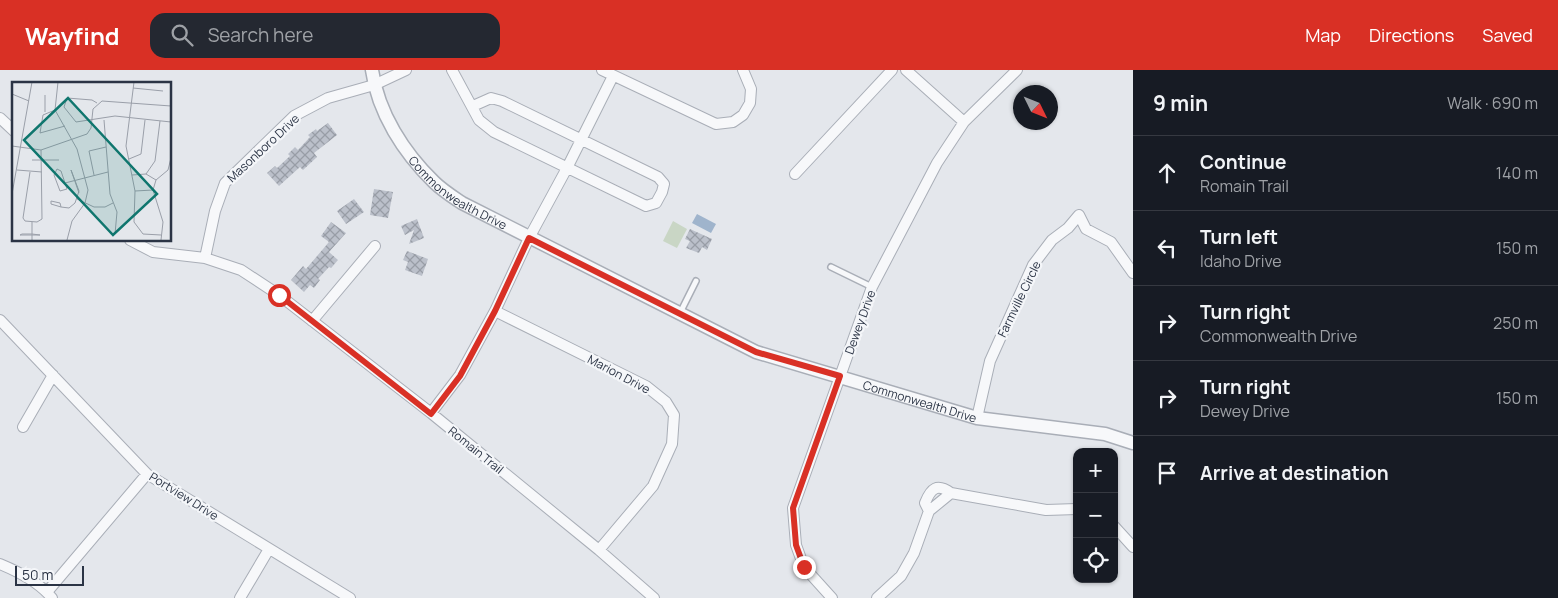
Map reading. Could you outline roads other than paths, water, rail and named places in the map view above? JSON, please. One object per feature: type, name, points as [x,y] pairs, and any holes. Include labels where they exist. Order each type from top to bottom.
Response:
[{"type":"street","name":"Commonwealth Drive","points":[[372,70],[374,85],[390,124],[408,154],[435,183],[462,204],[756,352],[977,418],[1105,434],[1133,443]]},
{"type":"street","name":"Masonboro Drive","points":[[205,258],[215,211],[224,183],[294,116],[328,98],[374,85],[406,70]]},
{"type":"street","points":[[602,70],[716,124],[733,122],[743,115],[750,103],[751,88],[743,70]]},
{"type":"street","points":[[795,174],[892,70]]},
{"type":"street","points":[[906,70],[964,122]]},
{"type":"street","name":"Dewey Drive","points":[[832,598],[804,567],[796,545],[793,508],[872,288],[937,163],[964,122],[1017,70]]},
{"type":"street","points":[[454,71],[479,120],[494,132],[646,206],[656,203],[662,192],[664,184],[658,177],[502,101],[491,98],[473,106]]},
{"type":"street","points":[[431,414],[460,376],[495,311],[529,238],[567,168],[613,76]]},
{"type":"street","points":[[0,118],[12,129]]},
{"type":"street","name":"Farmville Circle","points":[[977,418],[990,361],[1033,265],[1052,240],[1068,228],[1079,215],[1086,229],[1111,242],[1133,273]]},
{"type":"street","name":"Romain Trail","points":[[132,241],[153,252],[205,258],[241,270],[279,295],[431,414],[599,550],[654,598]]},
{"type":"street","points":[[312,321],[375,246]]},
{"type":"street","name":"Marion Drive","points":[[495,311],[646,386],[666,402],[674,415],[672,444],[653,486],[599,550]]},
{"type":"street","name":"Portview Drive","points":[[0,320],[147,474],[350,598]]},
{"type":"street","points":[[23,427],[52,375]]},
{"type":"street","points":[[0,564],[13,570],[49,595],[147,474]]},
{"type":"street","points":[[876,598],[901,576],[914,553],[928,511],[951,493],[1046,510],[1073,509]]},
{"type":"street","points":[[1118,530],[1133,546]]},
{"type":"street","points":[[240,598],[269,549]]},
{"type":"lane","points":[[831,267],[872,288]]},
{"type":"lane","points":[[679,314],[696,280]]},
{"type":"water","points":[[697,214],[716,224],[711,233],[692,223]]}]
